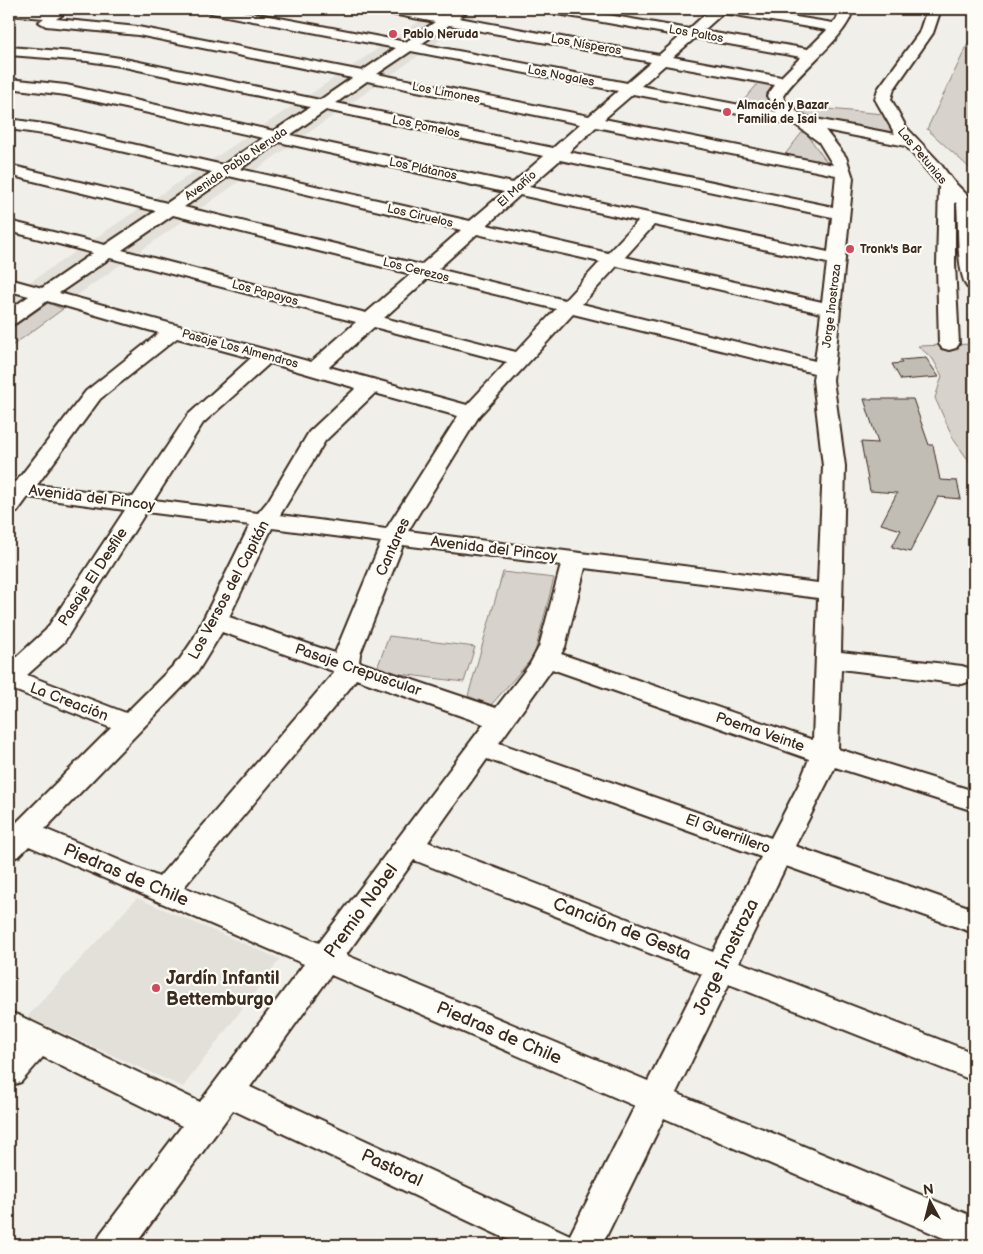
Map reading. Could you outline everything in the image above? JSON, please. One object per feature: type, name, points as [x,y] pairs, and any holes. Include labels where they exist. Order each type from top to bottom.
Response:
[{"type":"street","name":"Los Nogales","points":[[211,9],[242,11],[407,47],[911,142]]},
{"type":"street","name":"Los Nísperos","points":[[387,9],[784,82]]},
{"type":"street","name":"Avenida Pablo Neruda","points":[[9,319],[463,9]]},
{"type":"street","name":"Los Paltos","points":[[552,9],[810,54]]},
{"type":"street","name":"El Mañío","points":[[315,369],[719,9]]},
{"type":"street","points":[[723,9],[837,28]]},
{"type":"street","points":[[784,82],[837,28],[844,19],[846,9]]},
{"type":"street","name":"Las Petunias","points":[[934,9],[926,33],[886,89],[882,99],[899,129],[947,185],[966,203],[969,264],[974,283]]},
{"type":"street","points":[[9,10],[53,13]]},
{"type":"street","points":[[222,23],[242,11]]},
{"type":"street","points":[[10,51],[53,13]]},
{"type":"street","name":"Los Limones","points":[[53,13],[844,172]]},
{"type":"street","points":[[190,41],[206,32]]},
{"type":"street","name":"Los Pomelos","points":[[10,51],[104,59],[842,214]]},
{"type":"street","name":"Jorge Inostroza","points":[[584,1245],[813,784],[824,754],[826,741],[834,466],[825,394],[824,369],[845,186],[844,172],[838,157],[828,143],[804,122],[786,111],[776,98],[776,92],[784,82]]},
{"type":"street","name":"Los Plátanos","points":[[9,83],[56,88],[837,260]]},
{"type":"street","name":"Los Ciruelos","points":[[9,124],[50,130],[831,310]]},
{"type":"street","name":"Los Cerezos","points":[[9,170],[824,369]]},
{"type":"street","points":[[947,185],[946,265],[949,344]]},
{"type":"street","name":"Cantares","points":[[164,891],[340,683],[347,666],[347,654],[398,528],[471,413],[650,219]]},
{"type":"street","name":"Los Papayos","points":[[9,226],[520,359]]},
{"type":"street","name":"Pasaje Los Almendros","points":[[9,285],[471,413]]},
{"type":"street","points":[[13,495],[93,395],[174,330]]},
{"type":"street","name":"Pasaje El Desfile","points":[[9,678],[55,636],[195,419],[266,356]]},
{"type":"street","name":"Los Versos del Capitán","points":[[17,840],[189,664],[201,649],[264,520],[277,506],[315,439],[371,385]]},
{"type":"street","name":"Avenida del Pincoy","points":[[13,495],[139,504],[830,592]]},
{"type":"street","name":"Premio Nobel","points":[[114,1245],[546,658],[556,633],[575,559]]},
{"type":"street","name":"Pasaje Crepuscular","points":[[215,620],[502,720]]},
{"type":"street","name":"Poema Veinte","points":[[546,658],[824,754],[974,800]]},
{"type":"street","points":[[828,659],[962,675]]},
{"type":"street","name":"La Creación","points":[[9,678],[130,725]]},
{"type":"street","name":"El Guerrillero","points":[[482,747],[974,921]]},
{"type":"street","name":"Piedras de Chile","points":[[17,840],[164,891],[974,1234]]},
{"type":"street","name":"Canción de Gesta","points":[[409,846],[974,1067]]},
{"type":"street","points":[[9,1025],[206,1121]]},
{"type":"street","points":[[9,1072],[38,1039]]},
{"type":"street","name":"Pastoral","points":[[228,1092],[557,1245]]},
{"type":"shaded area","points":[[437,9],[485,9],[9,343],[9,296]]},
{"type":"shaded area","points":[[974,31],[974,172],[927,129]]},
{"type":"shaded area","points":[[761,80],[776,83],[769,98],[778,112],[776,115],[737,108]]},
{"type":"shaded area","points":[[794,106],[884,114],[895,134],[887,136],[819,123]]},
{"type":"shaded area","points":[[804,130],[831,168],[783,157]]},
{"type":"shaded area","points":[[48,303],[63,309],[9,348],[9,330]]},
{"type":"shaded area","points":[[974,344],[974,468],[954,440],[935,398],[942,376],[933,359],[918,346]]},
{"type":"shaded area","points":[[503,572],[554,578],[534,656],[491,705],[468,696]]},
{"type":"shaded area","points":[[389,636],[475,647],[464,682],[376,671]]},
{"type":"shaded area","name":"Jardín Infantil Bettemburgo","points":[[137,898],[280,959],[183,1087],[27,1017]]},
{"type":"building","points":[[926,358],[939,377],[901,380],[892,364],[902,363],[900,360]]},
{"type":"building","points":[[864,399],[913,399],[929,445],[933,445],[940,480],[957,481],[961,499],[938,497],[910,552],[892,547],[901,530],[881,524],[897,493],[870,491],[861,442],[878,443]]},
{"type":"place","name":"Pablo Neruda","points":[[393,34]]},
{"type":"place","name":"Almacén y Bazar Familia de Isai","points":[[727,112]]},
{"type":"place","name":"Tronk's Bar","points":[[850,249]]},
{"type":"place","name":"Jardín Infantil Bettemburgo","points":[[156,988]]}]
